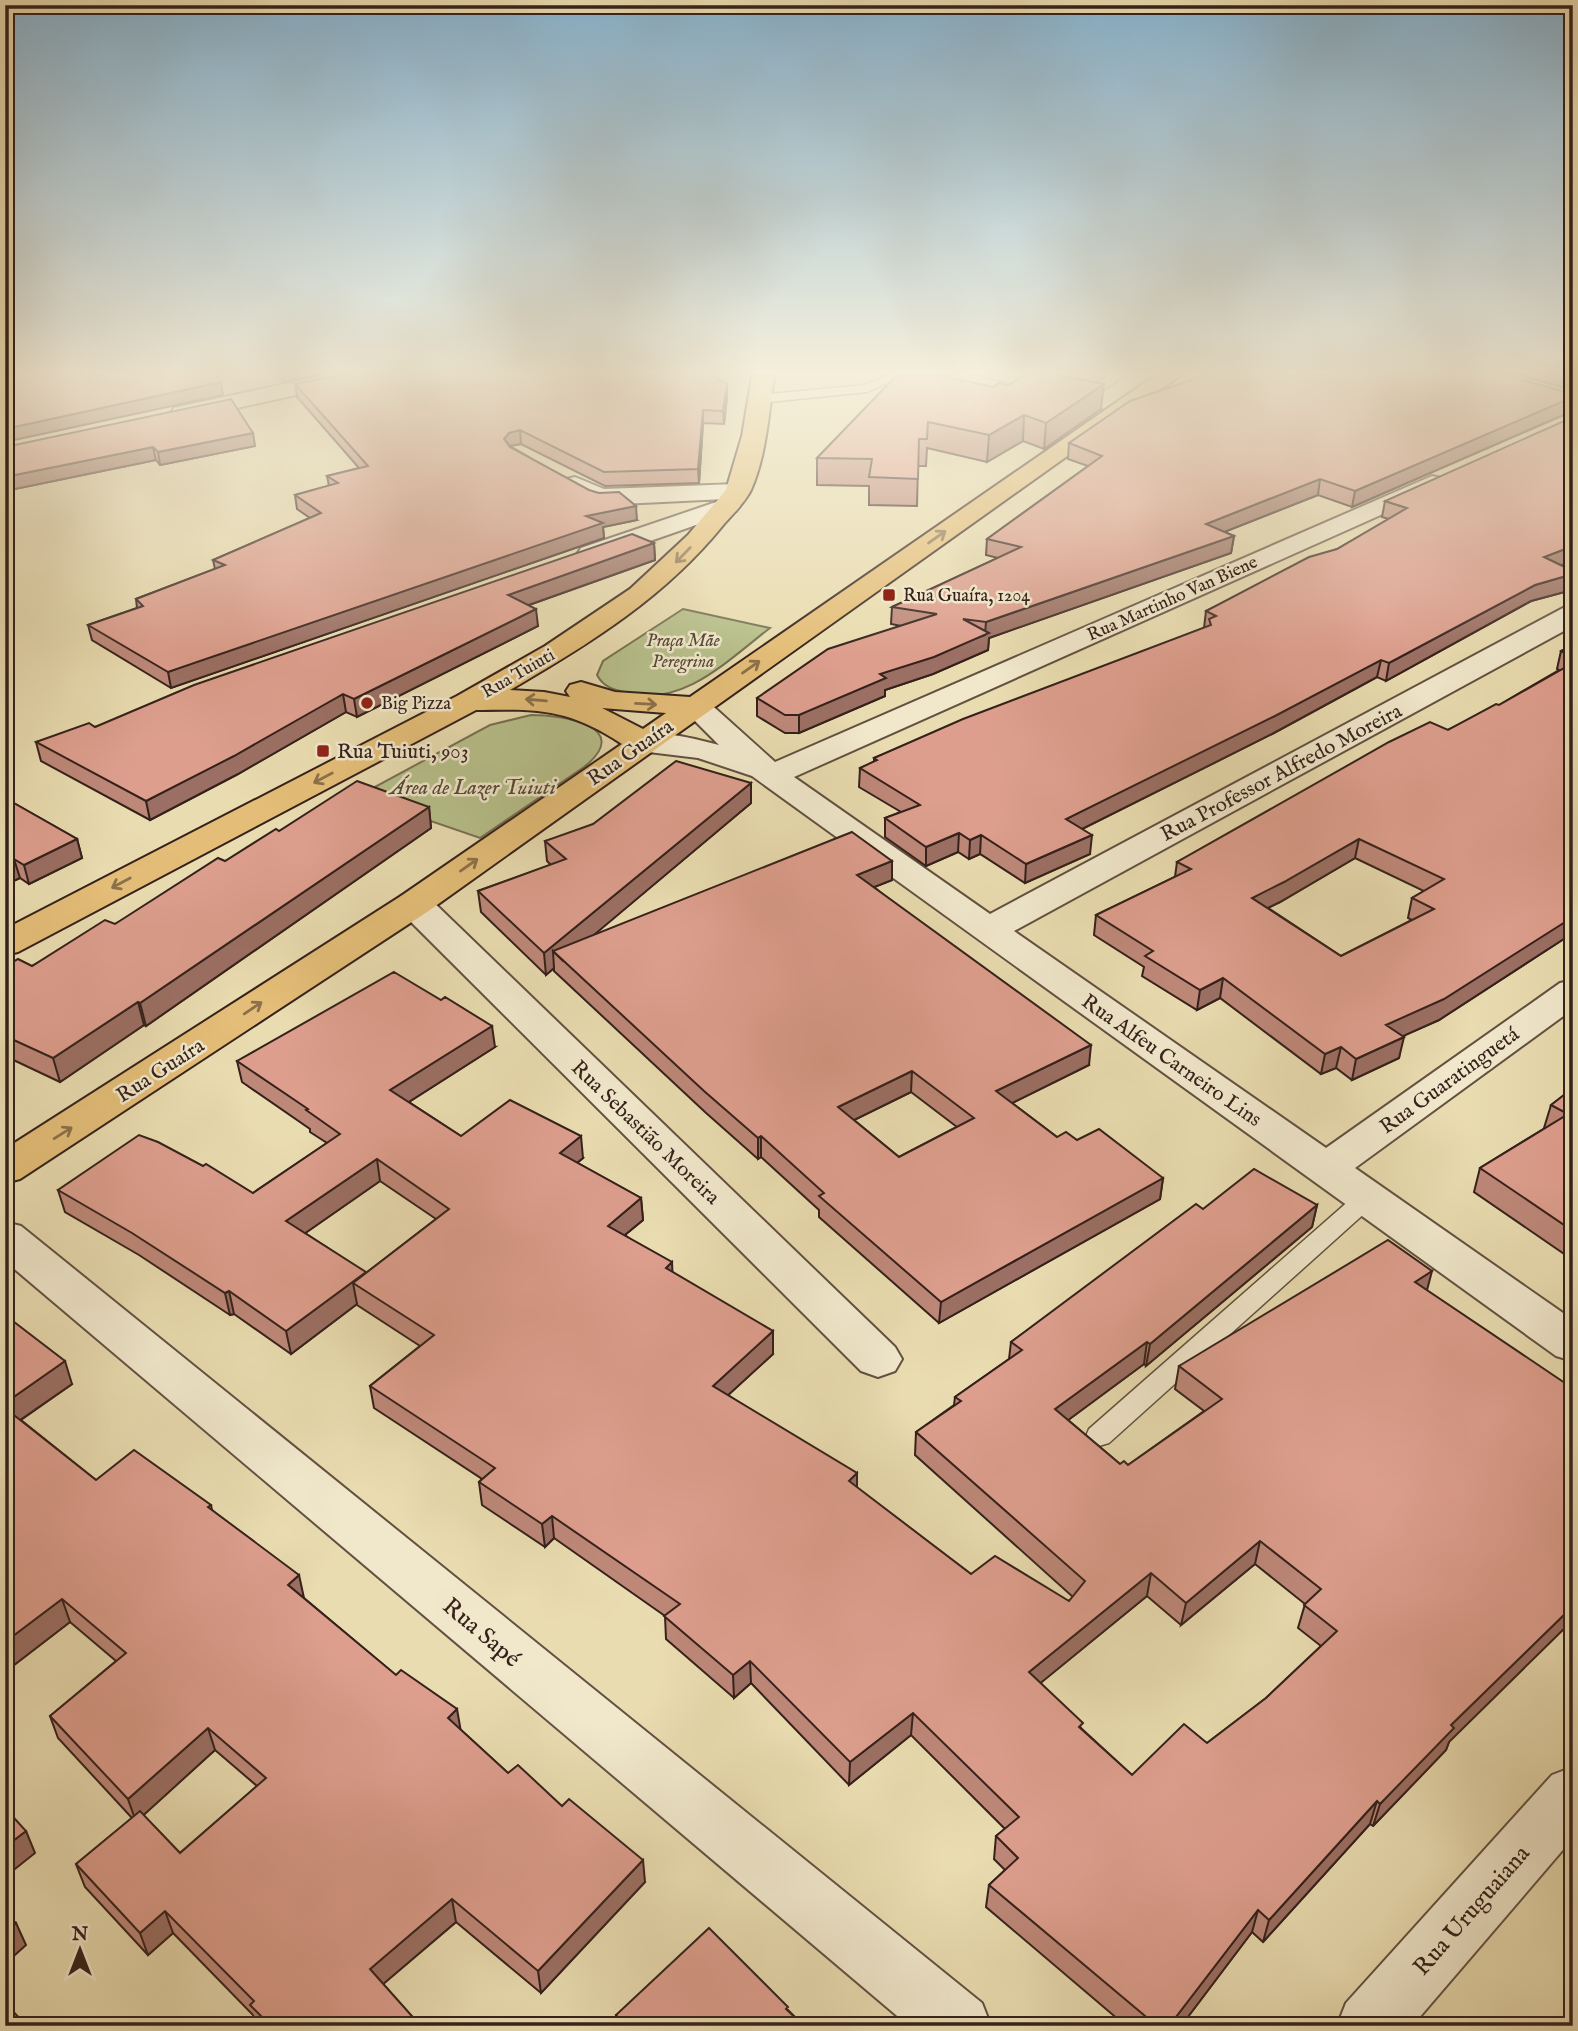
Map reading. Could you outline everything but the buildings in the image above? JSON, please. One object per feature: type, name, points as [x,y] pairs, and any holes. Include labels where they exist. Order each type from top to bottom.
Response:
[{"type":"main road","name":"Rua Tuiuti","points":[[5,944],[468,702],[555,652],[640,595],[680,559],[732,499],[746,465]]},
{"type":"main road","name":"Rua Guaíra","points":[[5,1169],[414,904],[1041,465]]},
{"type":"main road","points":[[555,652],[555,664],[560,676],[572,687],[590,695],[638,704],[695,706]]},
{"type":"main road","points":[[468,702],[510,699],[561,703],[598,716],[642,743]]},
{"type":"street","name":"Rua Martinho Van Biene","points":[[771,776],[1458,471]]},
{"type":"street","points":[[554,472],[600,497],[732,499]]},
{"type":"street","points":[[570,561],[732,499]]},
{"type":"street","name":"Rua Professor Alfredo Moreira","points":[[988,930],[1573,614]]},
{"type":"street","name":"Rua Alfeu Carneiro Lins","points":[[695,706],[771,776],[1573,1344]]},
{"type":"street","name":"Rua Alfeu Carneiro Lins","points":[[642,743],[677,744],[709,750],[771,776]]},
{"type":"street","name":"Rua Sebastião Moreira","points":[[414,904],[878,1359]]},
{"type":"street","name":"Rua Guaratinguetá","points":[[1326,1169],[1573,991]]},
{"type":"street","name":"Rua Sapé","points":[[5,1237],[959,2026]]},
{"type":"street","name":"Rua Uruguaiana","points":[[1369,2026],[1573,1794]]},
{"type":"lane","points":[[1099,1436],[1367,1198]]},
{"type":"green space","name":"Praça Mãe Peregrina","points":[[683,609],[770,628],[722,666],[687,687],[648,695],[628,693],[603,683],[597,675],[603,661]]},
{"type":"green space","name":"Área de Lazer Tuiuti","points":[[531,715],[560,717],[588,726],[598,733],[602,742],[598,753],[584,767],[480,838],[358,796],[490,725]]},
{"type":"place","name":"Rua Guaíra, 1204","points":[[889,595]]},
{"type":"place","name":"Big Pizza","points":[[367,703]]},
{"type":"place","name":"Rua Tuiuti, 903","points":[[323,751]]}]
